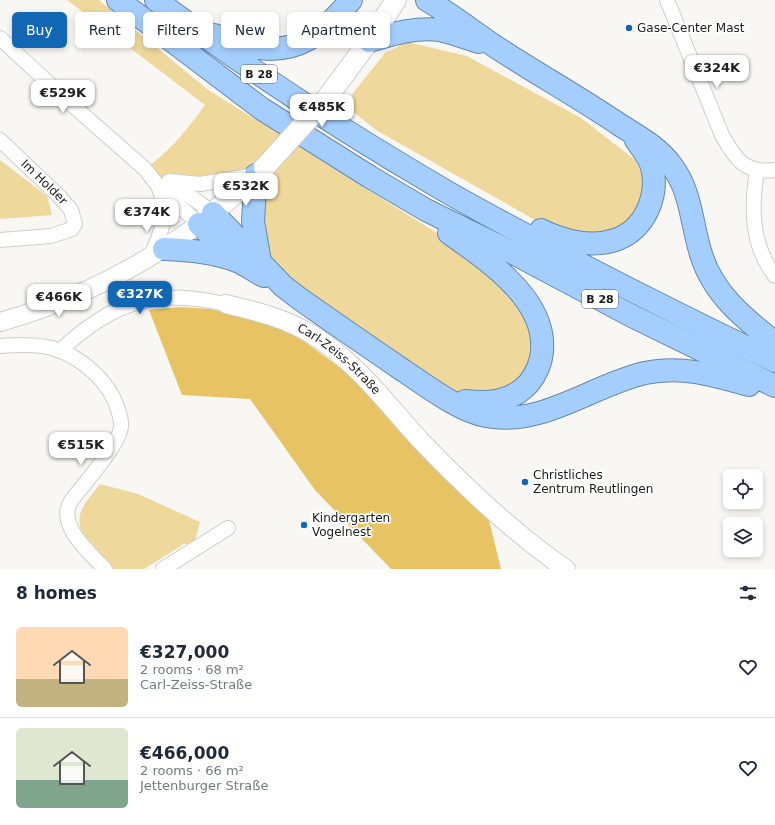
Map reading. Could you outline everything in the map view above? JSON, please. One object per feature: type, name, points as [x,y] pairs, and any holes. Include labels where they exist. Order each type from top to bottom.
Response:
[{"type":"highway","name":"B 28","points":[[118,0],[262,109],[370,177],[426,210],[630,315],[775,386]]},
{"type":"highway","name":"B 28","points":[[156,0],[172,12]]},
{"type":"highway","name":"B 28","points":[[213,35],[252,47],[284,49],[300,44],[314,37],[336,17],[351,0]]},
{"type":"highway","name":"B 28","points":[[427,0],[499,48],[657,148],[672,166],[685,189],[692,210],[701,254],[709,277],[725,300],[746,320],[775,343]]},
{"type":"highway","name":"B 28","points":[[447,0],[458,20]]},
{"type":"highway","name":"B 28","points":[[390,35],[402,31],[423,29],[441,30],[499,48]]},
{"type":"highway","name":"B 28","points":[[213,42],[274,84],[388,157],[474,207],[664,307],[775,361]]},
{"type":"highway","name":"B 28","points":[[474,207],[532,226],[568,240],[593,243],[616,240],[628,233],[644,218],[652,201],[654,185],[652,167],[645,152],[628,130]]},
{"type":"highway","points":[[260,172],[252,221],[260,262]]},
{"type":"highway","points":[[426,210],[447,232],[501,273],[518,291],[538,319],[542,340],[541,356],[537,370],[529,383],[518,392],[502,400],[490,402],[476,402],[445,398]]},
{"type":"highway","points":[[206,219],[239,262]]},
{"type":"highway","points":[[206,219],[260,262],[283,286]]},
{"type":"highway","points":[[157,253],[199,252],[239,262],[283,286],[359,341],[445,398],[467,410],[486,416],[521,417],[547,412],[624,379],[646,373],[667,370],[691,371],[708,374],[775,392]]},
{"type":"main road","points":[[388,12],[396,0]]},
{"type":"main road","points":[[206,219],[260,172],[323,103],[364,48]]},
{"type":"street","points":[[667,0],[722,135],[730,150],[738,161],[746,167],[757,170],[775,170]]},
{"type":"street","points":[[0,38],[70,103],[145,169],[206,219],[157,253],[107,282],[47,307],[0,322]]},
{"type":"street","name":"Im Holder","points":[[0,140],[59,196],[71,210],[75,227],[51,236],[0,240]]},
{"type":"street","points":[[757,170],[754,199],[755,234],[758,246],[775,276]]},
{"type":"street","points":[[164,184],[200,184],[260,172]]},
{"type":"street","points":[[157,253],[164,219],[164,184]]},
{"type":"street","name":"Carl-Zeiss-Straße","points":[[60,351],[83,332],[108,315],[141,301],[153,299],[174,297],[191,298],[226,304],[268,315],[290,323],[310,333],[346,359],[420,440],[462,482],[530,543],[566,569]]},
{"type":"street","points":[[0,346],[41,346],[60,351],[79,361],[97,376],[114,398],[120,415],[121,430],[116,442],[70,501],[66,516],[69,526],[75,535],[106,569]]},
{"type":"street","points":[[163,569],[228,528]]},
{"type":"shaded area","points":[[67,0],[99,0],[114,12],[83,12]]},
{"type":"shaded area","points":[[135,30],[143,36],[143,48],[157,48],[207,89],[501,273],[541,330],[524,388],[445,397],[260,262],[256,176],[169,181],[145,169],[178,140],[205,105],[130,48],[135,48]]},
{"type":"shaded area","points":[[407,42],[467,56],[581,118],[634,159],[644,176],[643,203],[628,224],[593,239],[544,225],[376,130],[351,110],[353,93],[385,53]]},
{"type":"shaded area","points":[[0,160],[47,196],[52,215],[0,219]]},
{"type":"shaded area","points":[[180,307],[210,309],[265,322],[294,334],[350,375],[488,516],[501,569],[391,569],[315,490],[250,399],[182,395],[149,310]]},
{"type":"shaded area","points":[[100,484],[138,494],[200,522],[194,545],[184,544],[144,569],[114,569],[82,532],[80,525],[79,518],[81,512],[87,501]]},
{"type":"place","name":"Gase-Center Mast","points":[[629,28]]},
{"type":"place","name":"Christliches Zentrum Reutlingen","points":[[525,482]]},
{"type":"place","name":"Kindergarten Vogelnest","points":[[304,525]]}]
